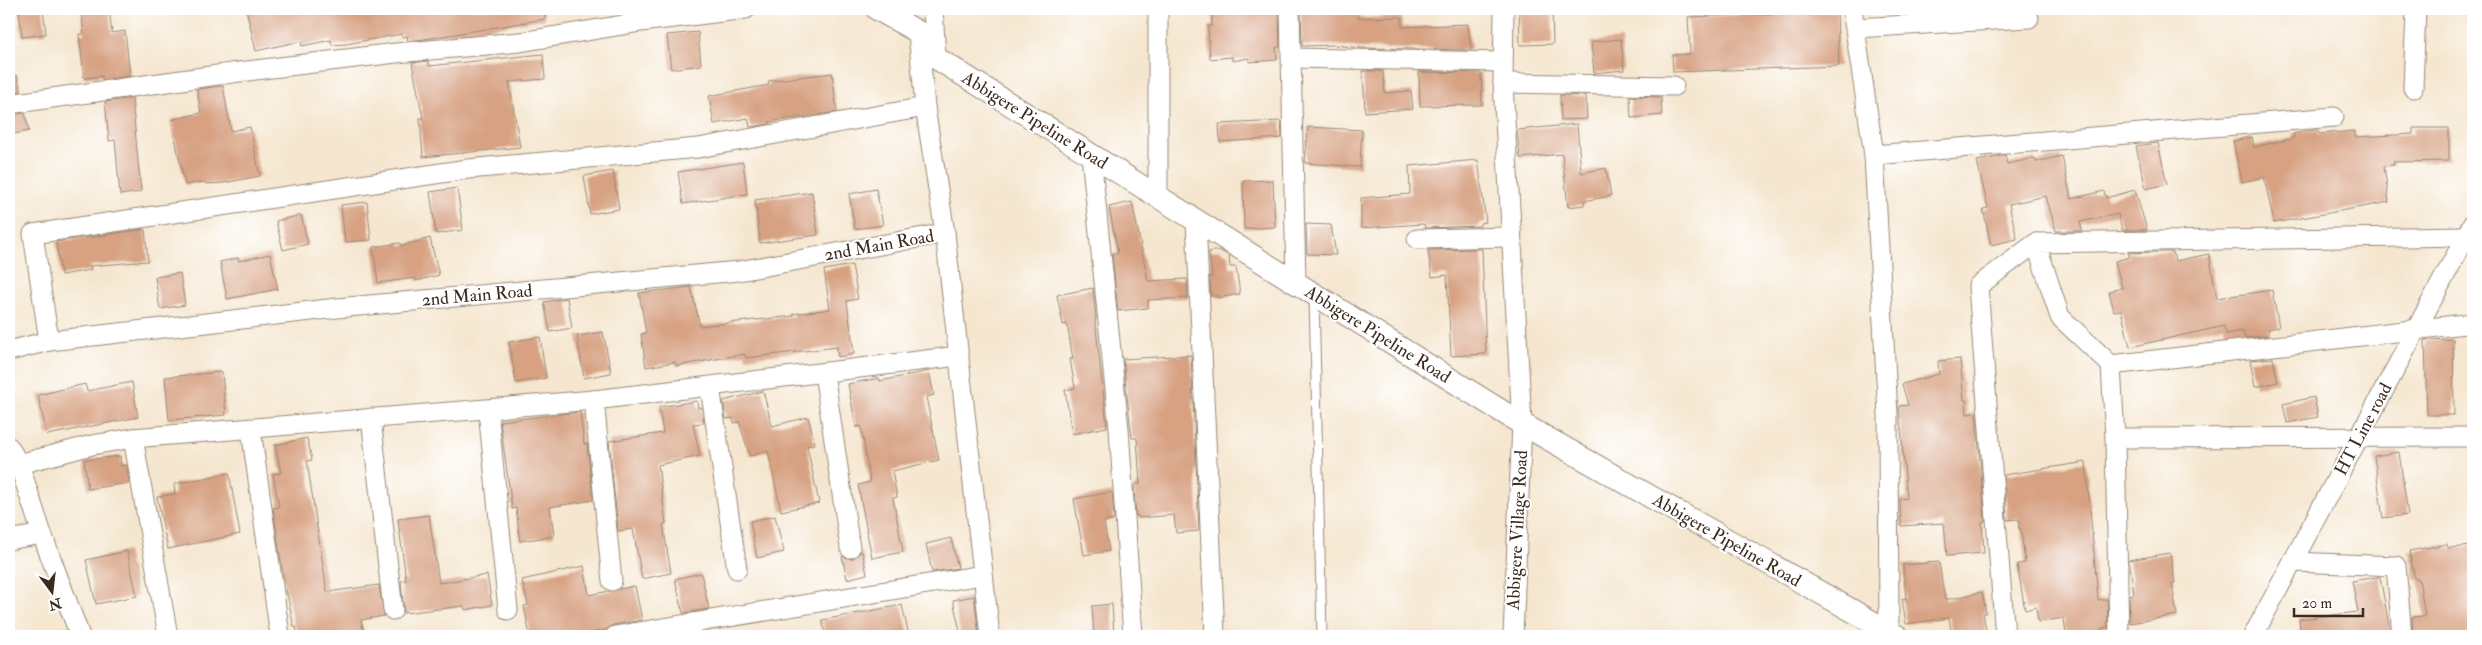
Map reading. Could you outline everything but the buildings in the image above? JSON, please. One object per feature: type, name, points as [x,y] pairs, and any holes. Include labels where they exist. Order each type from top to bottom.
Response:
[{"type":"street","points":[[9,104],[249,70],[396,53],[520,42],[641,22],[746,9]]},
{"type":"street","name":"Abbigere Pipeline Road","points":[[877,9],[918,32],[936,58],[1522,424],[1893,634]]},
{"type":"street","points":[[933,9],[936,58]]},
{"type":"street","points":[[1158,9],[1158,197]]},
{"type":"street","points":[[1290,9],[1305,288]]},
{"type":"street","name":"Abbigere Village Road","points":[[1504,9],[1502,62],[1522,424],[1513,636]]},
{"type":"street","points":[[1852,9],[1874,155],[1888,416],[1893,634]]},
{"type":"street","points":[[2414,88],[2416,9]]},
{"type":"street","points":[[1856,28],[2029,18]]},
{"type":"street","points":[[918,32],[925,107],[945,233],[990,636]]},
{"type":"street","points":[[1292,58],[1502,62]]},
{"type":"street","points":[[1503,83],[1674,86]]},
{"type":"street","points":[[49,341],[33,234],[468,169],[698,148],[925,107]]},
{"type":"street","points":[[1874,155],[2334,117]]},
{"type":"street","points":[[1091,155],[1119,429],[1133,636]]},
{"type":"street","points":[[1196,220],[1215,636]]},
{"type":"street","points":[[2005,636],[1978,286],[2036,243],[2470,229]]},
{"type":"street","name":"HT Line road","points":[[2253,636],[2470,229]]},
{"type":"street","name":"2nd Main Road","points":[[9,351],[49,341],[346,307],[739,271],[945,233]]},
{"type":"street","points":[[1417,239],[1511,237]]},
{"type":"street","points":[[2036,243],[2060,317],[2111,365],[2115,438],[2119,636]]},
{"type":"street","points":[[2111,365],[2416,328],[2473,323]]},
{"type":"street","points":[[19,464],[92,445],[133,438],[252,430],[371,418],[594,400],[959,356]]},
{"type":"street","points":[[824,373],[850,548]]},
{"type":"street","points":[[710,387],[737,569]]},
{"type":"street","points":[[594,400],[612,580]]},
{"type":"street","points":[[488,410],[508,610]]},
{"type":"street","points":[[371,418],[392,610]]},
{"type":"street","points":[[252,430],[280,636]]},
{"type":"street","points":[[2115,438],[2473,437]]},
{"type":"street","points":[[133,438],[168,636]]},
{"type":"street","points":[[9,448],[19,464],[42,534],[80,636]]},
{"type":"street","points":[[9,540],[42,534]]},
{"type":"street","points":[[2293,562],[2396,566],[2402,636]]},
{"type":"street","points":[[615,636],[982,575]]},
{"type":"lane","points":[[1305,288],[1322,636]]}]
